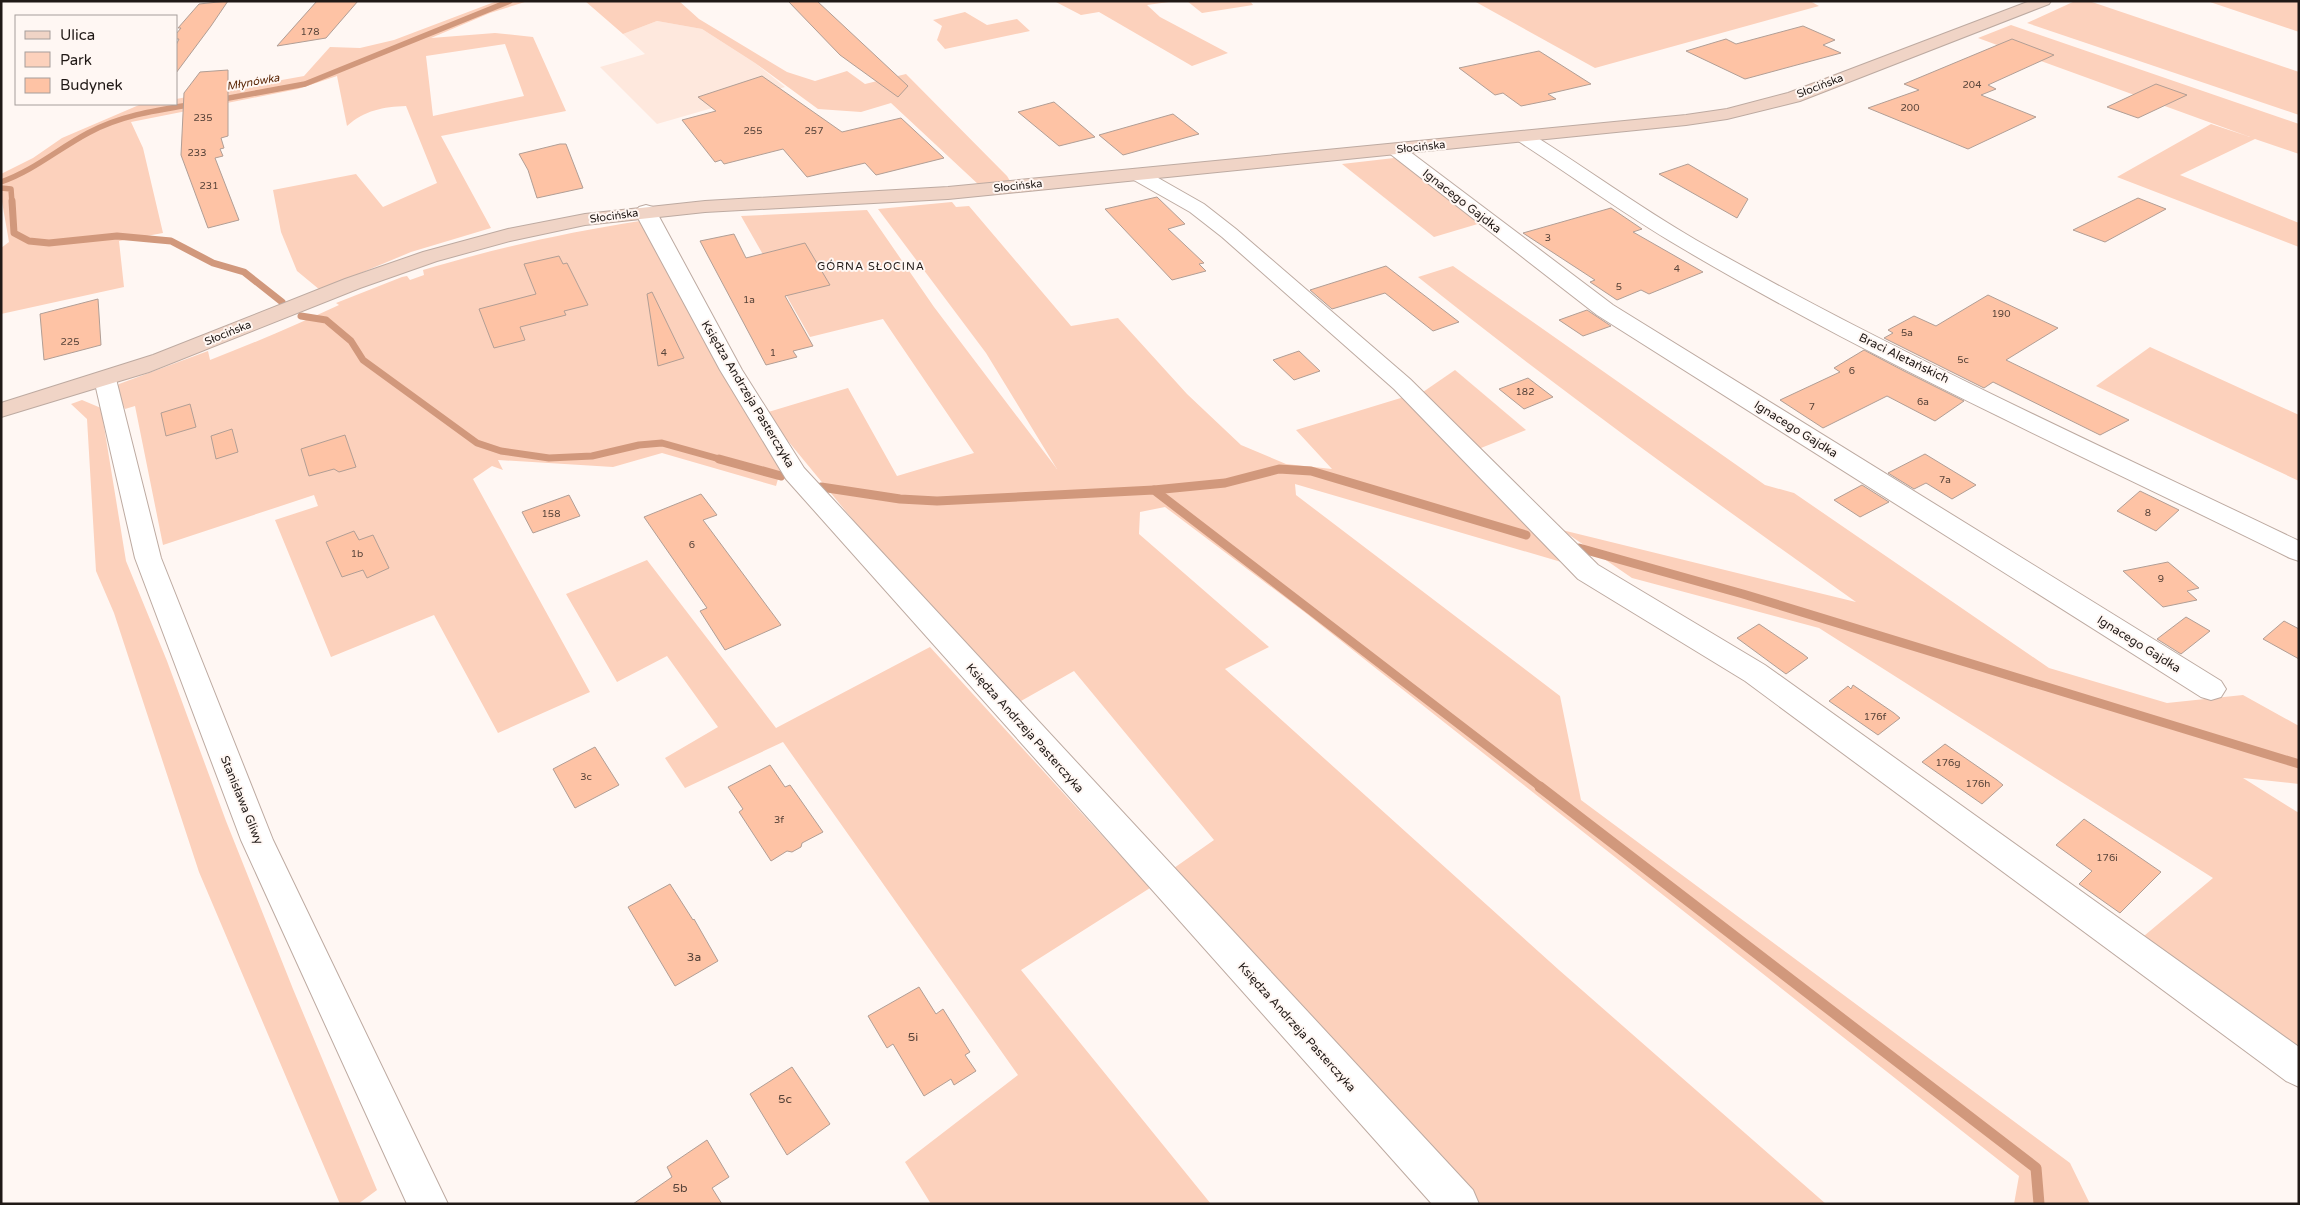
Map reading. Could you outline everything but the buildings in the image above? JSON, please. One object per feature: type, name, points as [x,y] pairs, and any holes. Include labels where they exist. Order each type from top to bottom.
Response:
[{"type":"street","name":"Słocińska","points":[[1,410],[105,379],[168,357],[376,274],[434,255],[561,224],[646,211],[871,199],[1524,137],[1727,114],[1769,104],[2044,1]]},
{"type":"street","name":"Braci Aletańskich","points":[[1524,137],[1627,206],[1700,250],[1842,327],[2299,552]]},
{"type":"street","name":"Ignacego Gajdka","points":[[1395,149],[1605,310],[2211,689]]},
{"type":"street","points":[[1139,174],[1197,208],[1229,233],[1402,384],[1588,572],[1755,673],[2299,1069]]},
{"type":"street","name":"Księdza Andrzeja Pasterczyka","points":[[646,211],[648,218],[774,443],[805,486],[1459,1204]]},
{"type":"street","name":"Stanisława Gliwy","points":[[105,379],[148,558],[257,840],[428,1204]]},
{"type":"shaded area","points":[[657,21],[702,29],[755,63],[785,87],[657,124],[600,67],[645,54],[623,34]]},
{"type":"green space","points":[[497,1],[528,1],[490,13],[431,38],[495,33],[533,37],[566,111],[441,136],[491,228],[411,252],[320,290],[297,271],[281,232],[273,190],[356,174],[383,207],[437,183],[406,106],[375,110],[361,116],[347,126],[337,76],[298,89],[131,122],[143,148],[163,233],[119,241],[124,287],[1,314],[1,248],[9,242],[1,196],[1,174],[33,158],[62,138],[139,105],[178,105],[178,99],[304,76],[330,47],[360,48],[394,40]],"holes":[[[505,44],[524,96],[433,116],[426,56]]]},
{"type":"green space","points":[[585,1],[679,1],[699,19],[787,72],[815,81],[847,71],[865,84],[906,74],[1010,181],[979,185],[891,103],[861,112],[818,109],[755,63],[702,29],[657,21],[623,34]]},
{"type":"green space","points":[[1054,1],[1176,1],[1147,5],[1160,17],[1228,53],[1192,66],[1099,12],[1081,15]]},
{"type":"green space","points":[[1187,1],[1250,1],[1253,5],[1202,13]]},
{"type":"green space","points":[[1474,1],[1810,1],[1819,6],[1595,68]]},
{"type":"green space","points":[[2075,1],[2089,1],[2299,72],[2299,115],[2027,23]]},
{"type":"green space","points":[[2207,1],[2299,1],[2299,32]]},
{"type":"green space","points":[[965,12],[987,25],[1017,19],[1030,31],[945,49],[937,40],[942,26],[933,20]]},
{"type":"green space","points":[[2011,25],[2299,124],[2299,154],[2255,139],[2180,175],[2299,223],[2299,247],[2117,177],[2211,124],[2250,137],[1978,38]]},
{"type":"green space","points":[[1394,158],[1401,160],[1481,223],[1434,237],[1342,164]]},
{"type":"green space","points":[[952,202],[956,207],[969,206],[1071,326],[1118,318],[1187,394],[1241,445],[1286,464],[1332,469],[1296,430],[1404,397],[1568,564],[1295,484],[1296,495],[1560,696],[1581,800],[2070,1163],[2090,1204],[2014,1204],[2019,1176],[1307,614],[1165,507],[1140,512],[1139,534],[1269,647],[1225,669],[1559,970],[1826,1204],[1474,1204],[1174,868],[1214,840],[1074,671],[1021,701],[867,537],[765,413],[848,388],[897,476],[974,453],[883,319],[810,337],[741,216],[867,210],[934,307],[1057,469],[986,353],[878,209]]},
{"type":"green space","points":[[640,221],[782,465],[776,486],[662,453],[613,467],[498,460],[503,470],[492,466],[473,479],[590,692],[498,733],[434,615],[331,657],[275,520],[318,506],[314,495],[163,545],[135,406],[125,409],[115,388],[119,384],[208,351],[210,360],[275,334],[339,305],[336,303],[402,277],[407,276],[410,280],[424,275],[423,270],[530,242]]},
{"type":"green space","points":[[1453,266],[1765,485],[1794,493],[2049,668],[2167,703],[2243,695],[2299,726],[2299,784],[2243,778],[2299,813],[2299,1053],[2138,941],[2213,878],[1819,628],[1632,578],[1562,530],[1856,602],[1580,402],[1418,277]]},
{"type":"green space","points":[[2150,347],[2299,415],[2299,481],[2096,386]]},
{"type":"green space","points":[[1455,370],[1526,430],[1476,450],[1423,392]]},
{"type":"green space","points":[[82,400],[101,408],[126,561],[167,661],[226,821],[293,989],[377,1190],[358,1204],[340,1204],[199,872],[114,613],[96,571],[87,419],[71,404]]},
{"type":"green space","points":[[647,560],[776,728],[930,647],[1150,888],[1021,970],[1211,1204],[931,1204],[905,1162],[1018,1075],[783,742],[685,788],[665,758],[718,727],[667,656],[617,682],[566,594]]},
{"type":"waterway","name":"Młynówka","points":[[218,100],[305,84],[510,1]]},
{"type":"waterway","name":"Młynówka","points":[[1,182],[24,172],[88,133],[113,122],[140,114],[195,104]]},
{"type":"waterway","points":[[1,188],[11,189],[12,203]]},
{"type":"waterway","points":[[12,201],[14,233],[29,241],[49,243],[117,236],[171,241],[213,263],[244,272],[282,302]]},
{"type":"waterway","points":[[301,316],[326,320],[351,341],[363,360],[477,443],[501,451],[549,458],[592,456],[639,445],[662,443],[723,460]]},
{"type":"waterway","points":[[719,459],[781,476]]},
{"type":"waterway","points":[[1154,490],[1225,483],[1279,469],[1311,471],[1526,535]]},
{"type":"waterway","points":[[821,487],[900,499],[937,501],[1154,490]]},
{"type":"waterway","points":[[1154,490],[1542,788]]},
{"type":"waterway","points":[[1579,548],[1743,594],[2299,764]]},
{"type":"waterway","points":[[1540,787],[2036,1168],[2039,1204]]},
{"type":"district","name":"GÓRNA SŁOCINA","points":[[871,266]]}]
